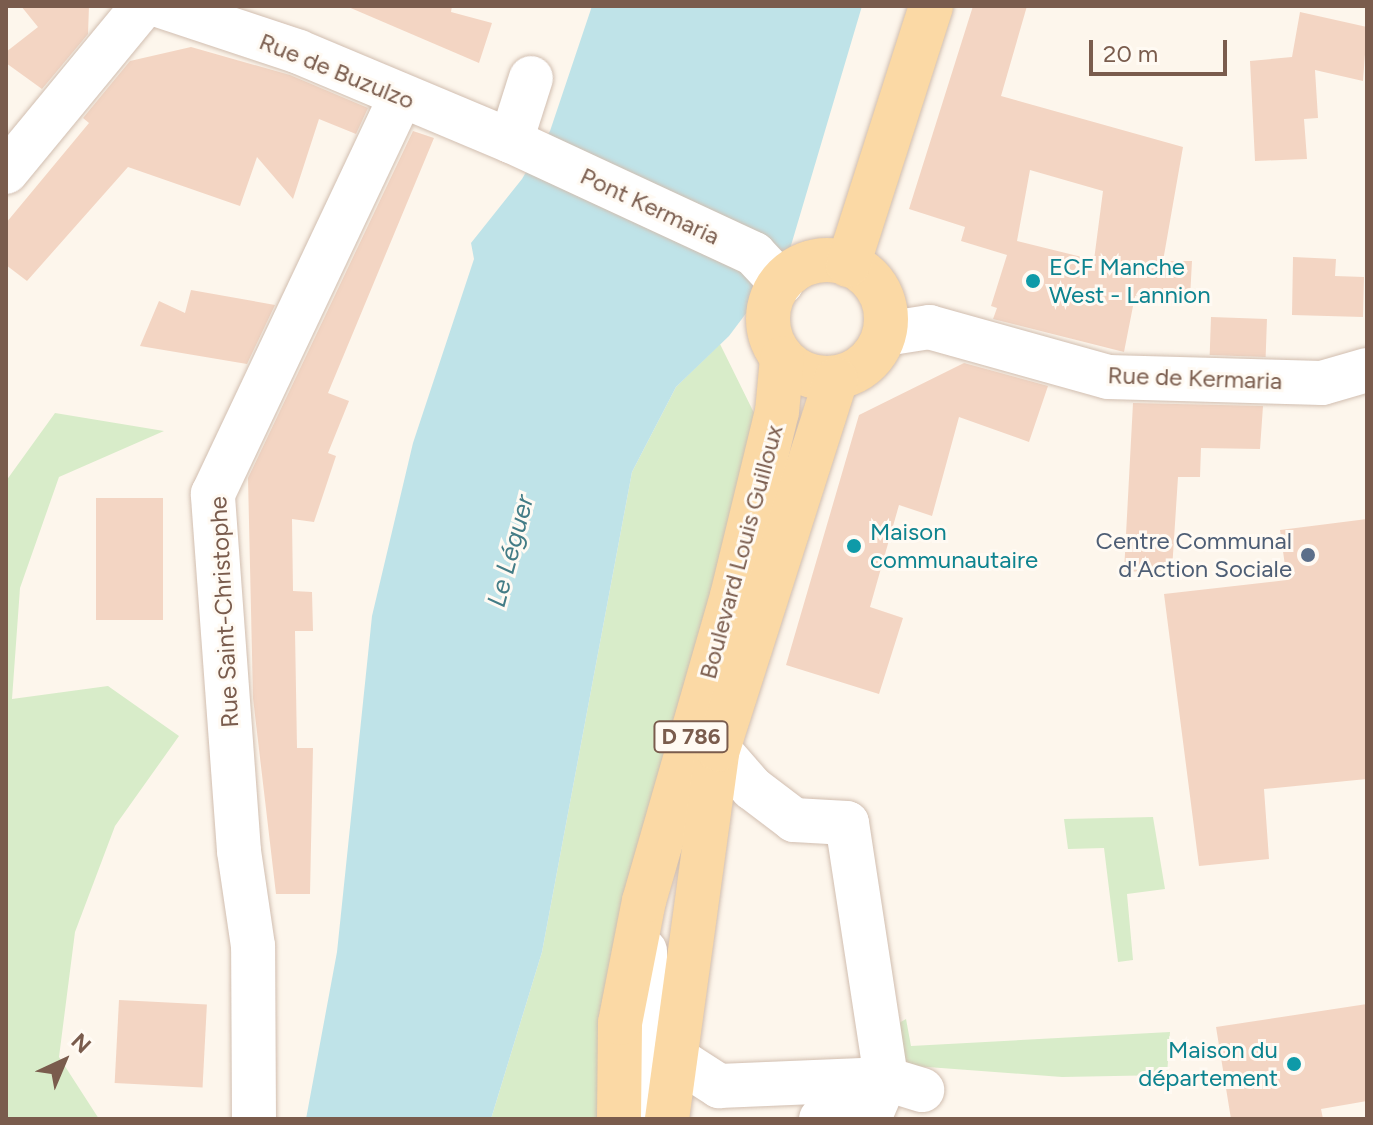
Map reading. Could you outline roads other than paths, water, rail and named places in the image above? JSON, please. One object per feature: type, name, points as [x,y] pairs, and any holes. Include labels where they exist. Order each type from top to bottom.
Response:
[{"type":"main road","points":[[848,265],[931,6]]},
{"type":"main road","points":[[815,261],[848,265],[872,280],[882,297],[885,334],[876,355],[836,379],[816,378],[782,358],[769,321],[767,269],[815,261]]},
{"type":"main road","name":"Boulevard Louis Guilloux","points":[[619,1119],[620,1023],[644,901],[732,596],[777,412],[782,358]]},
{"type":"main road","name":"Boulevard Louis Guilloux","points":[[667,1119],[718,749],[836,379]]},
{"type":"street","points":[[6,172],[143,6]]},
{"type":"street","name":"Rue de Buzulzo","points":[[161,6],[350,74],[511,141]]},
{"type":"street","points":[[511,141],[531,78]]},
{"type":"street","name":"Rue Saint-Christophe","points":[[254,1119],[253,946],[239,851],[213,494],[401,97]]},
{"type":"street","name":"Pont Kermaria","points":[[511,141],[767,269]]},
{"type":"street","name":"Rue de Kermaria","points":[[885,334],[929,327],[1108,377],[1322,383],[1367,370]]},
{"type":"street","points":[[718,749],[752,788],[794,820],[847,823],[886,1101]]},
{"type":"street","points":[[644,901],[646,1115],[652,1119]]},
{"type":"street","points":[[674,1057],[719,1086],[886,1101]]},
{"type":"street","points":[[821,1119],[886,1101]]},
{"type":"water","name":"Le Léguer","points":[[592,6],[862,6],[787,259],[729,336],[676,387],[632,472],[542,952],[491,1119],[306,1119],[337,952],[372,616],[413,443],[474,259],[471,243],[522,179],[550,131]]},
{"type":"place","name":"ECF Manche West - Lannion","points":[[1033,281]]},
{"type":"place","name":"Maison communautaire","points":[[854,546]]},
{"type":"place","name":"Centre Communal d'Action Sociale","points":[[1308,555]]},
{"type":"place","name":"Maison du département","points":[[1294,1064]]}]
